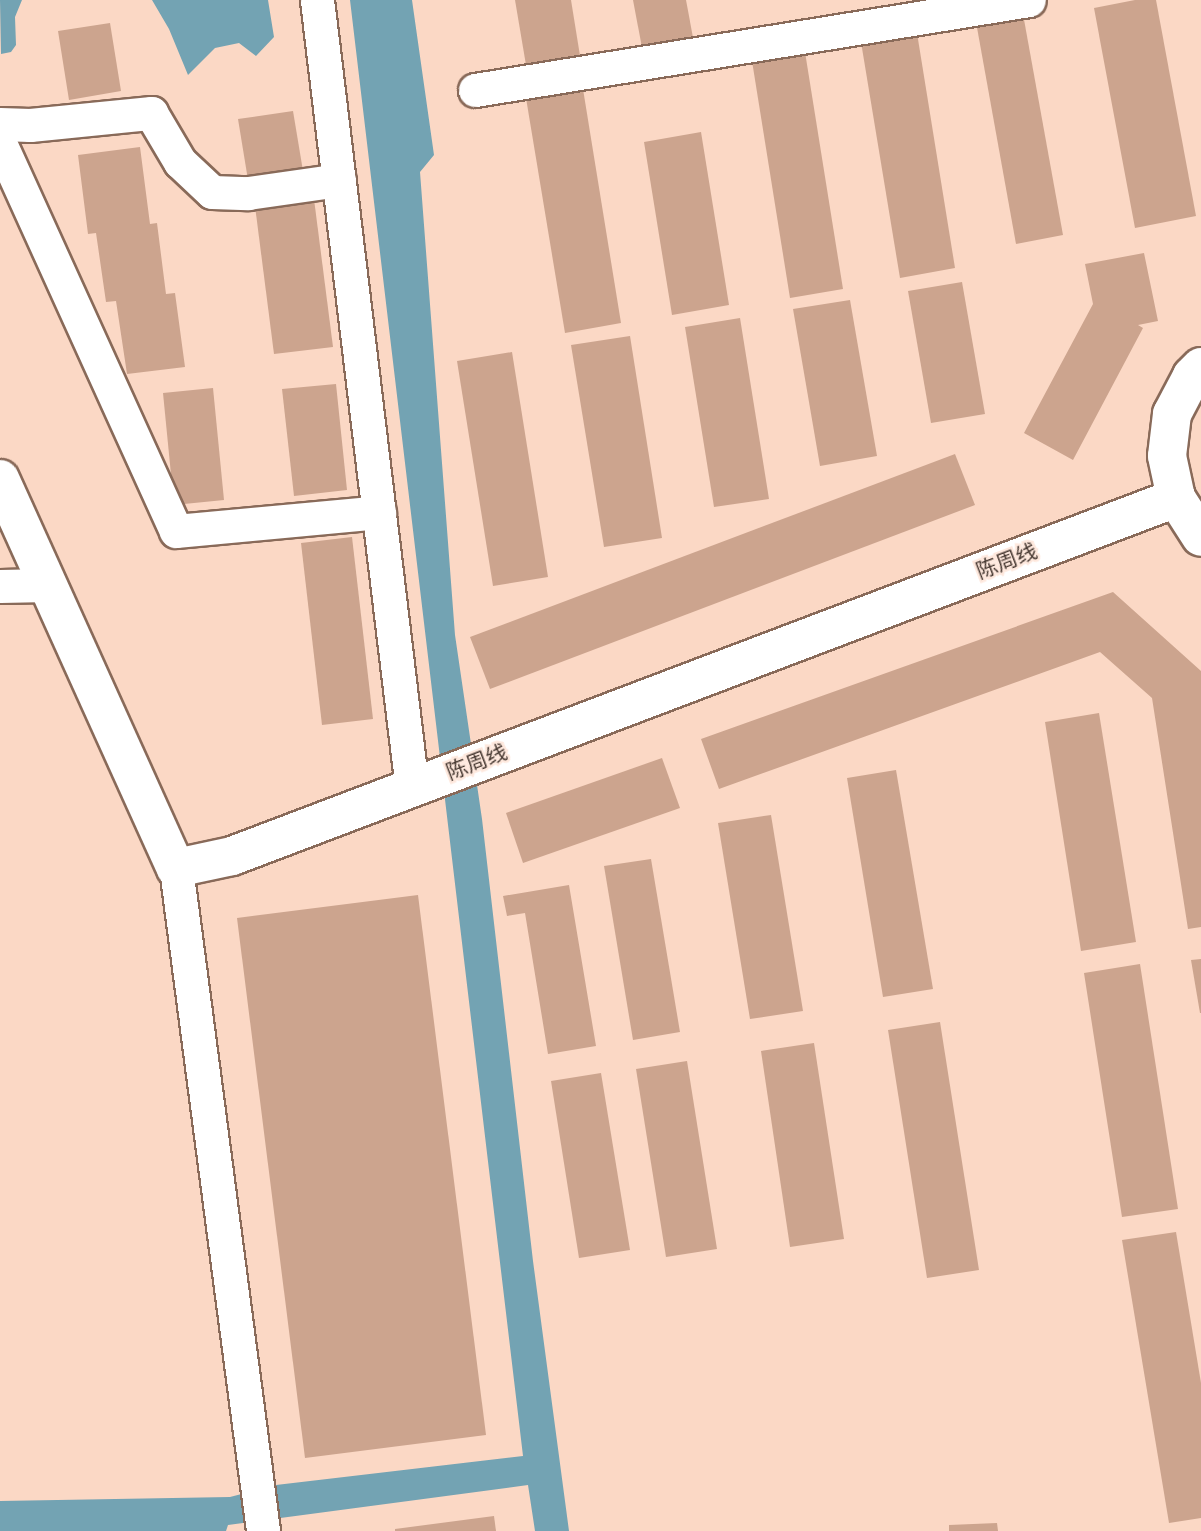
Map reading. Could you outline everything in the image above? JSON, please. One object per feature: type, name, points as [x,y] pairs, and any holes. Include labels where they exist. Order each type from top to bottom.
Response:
[{"type":"main road","points":[[1201,367],[1192,376],[1172,414],[1167,456],[1176,498],[1201,537]]},
{"type":"main road","points":[[0,479],[176,868]]},
{"type":"main road","name":"陈周线","points":[[176,868],[232,856],[1176,498]]},
{"type":"street","points":[[317,0],[412,788]]},
{"type":"street","points":[[475,90],[1029,0]]},
{"type":"street","points":[[0,124],[30,125],[151,113],[180,162],[212,192],[248,193],[339,180]]},
{"type":"street","points":[[0,143],[176,531],[379,512]]},
{"type":"street","points":[[0,586],[48,585]]},
{"type":"street","points":[[176,868],[263,1531]]},
{"type":"water","points":[[0,0],[22,0],[15,17],[16,45],[11,52],[1,54]]},
{"type":"water","points":[[152,0],[268,0],[274,37],[256,56],[239,43],[215,48],[188,75],[169,29]]},
{"type":"water","points":[[350,0],[412,0],[434,155],[420,172],[455,635],[482,819],[533,1261],[569,1531],[535,1531],[528,1485],[228,1525],[226,1531],[0,1531],[0,1501],[230,1497],[276,1485],[523,1456]]},
{"type":"building","points":[[515,0],[571,0],[581,62],[527,71]]},
{"type":"building","points":[[633,0],[686,0],[694,43],[643,53]]},
{"type":"building","points":[[1135,0],[1156,0],[1196,216],[1135,228],[1094,8]]},
{"type":"building","points":[[1023,14],[1063,235],[1016,244],[976,22]]},
{"type":"building","points":[[110,23],[121,91],[69,100],[58,31]]},
{"type":"building","points":[[917,33],[955,268],[900,278],[861,42]]},
{"type":"building","points":[[805,52],[843,289],[790,298],[752,61]]},
{"type":"building","points":[[583,89],[621,323],[565,333],[526,98]]},
{"type":"building","points":[[293,111],[303,171],[248,180],[238,119]]},
{"type":"building","points":[[701,132],[729,305],[672,315],[644,142]]},
{"type":"building","points":[[140,147],[150,224],[157,223],[166,294],[175,293],[185,367],[127,374],[116,301],[106,302],[96,233],[88,234],[78,155]]},
{"type":"building","points":[[314,199],[333,347],[274,354],[255,206]]},
{"type":"building","points":[[1144,253],[1158,321],[1138,325],[1143,328],[1073,460],[1024,433],[1093,304],[1085,264]]},
{"type":"building","points":[[962,282],[985,414],[931,423],[908,291]]},
{"type":"building","points":[[850,300],[877,456],[820,466],[793,309]]},
{"type":"building","points":[[740,318],[769,499],[714,507],[685,327]]},
{"type":"building","points":[[630,336],[662,538],[604,547],[571,345]]},
{"type":"building","points":[[512,352],[548,577],[493,586],[457,361]]},
{"type":"building","points":[[336,384],[347,490],[294,496],[282,389]]},
{"type":"building","points":[[213,388],[224,500],[174,505],[163,393]]},
{"type":"building","points":[[955,454],[975,505],[490,689],[470,637]]},
{"type":"building","points":[[352,537],[373,719],[322,725],[301,543]]},
{"type":"building","points":[[1113,592],[1201,671],[1201,927],[1188,929],[1152,698],[1100,652],[719,789],[701,739]]},
{"type":"building","points":[[1099,713],[1136,942],[1081,951],[1045,722]]},
{"type":"building","points":[[662,758],[680,808],[523,863],[506,813]]},
{"type":"building","points":[[896,770],[933,989],[883,997],[847,778]]},
{"type":"building","points":[[771,815],[803,1011],[750,1019],[718,823]]},
{"type":"building","points":[[651,859],[680,1032],[633,1040],[604,866]]},
{"type":"building","points":[[569,885],[596,1046],[548,1054],[525,913],[507,916],[503,896]]},
{"type":"building","points":[[418,895],[486,1435],[305,1458],[237,918]]},
{"type":"building","points":[[1201,959],[1201,1013],[1200,1013],[1191,960]]},
{"type":"building","points":[[1140,964],[1178,1209],[1122,1217],[1084,973]]},
{"type":"building","points":[[940,1022],[979,1270],[927,1278],[888,1030]]},
{"type":"building","points":[[814,1043],[844,1239],[790,1247],[761,1051]]},
{"type":"building","points":[[687,1061],[717,1249],[666,1257],[636,1069]]},
{"type":"building","points":[[601,1073],[630,1250],[579,1258],[551,1081]]},
{"type":"building","points":[[1176,1232],[1201,1383],[1201,1518],[1169,1523],[1122,1240]]},
{"type":"building","points":[[494,1516],[496,1531],[395,1531],[395,1529]]},
{"type":"building","points":[[997,1523],[998,1531],[949,1531],[949,1525]]}]
